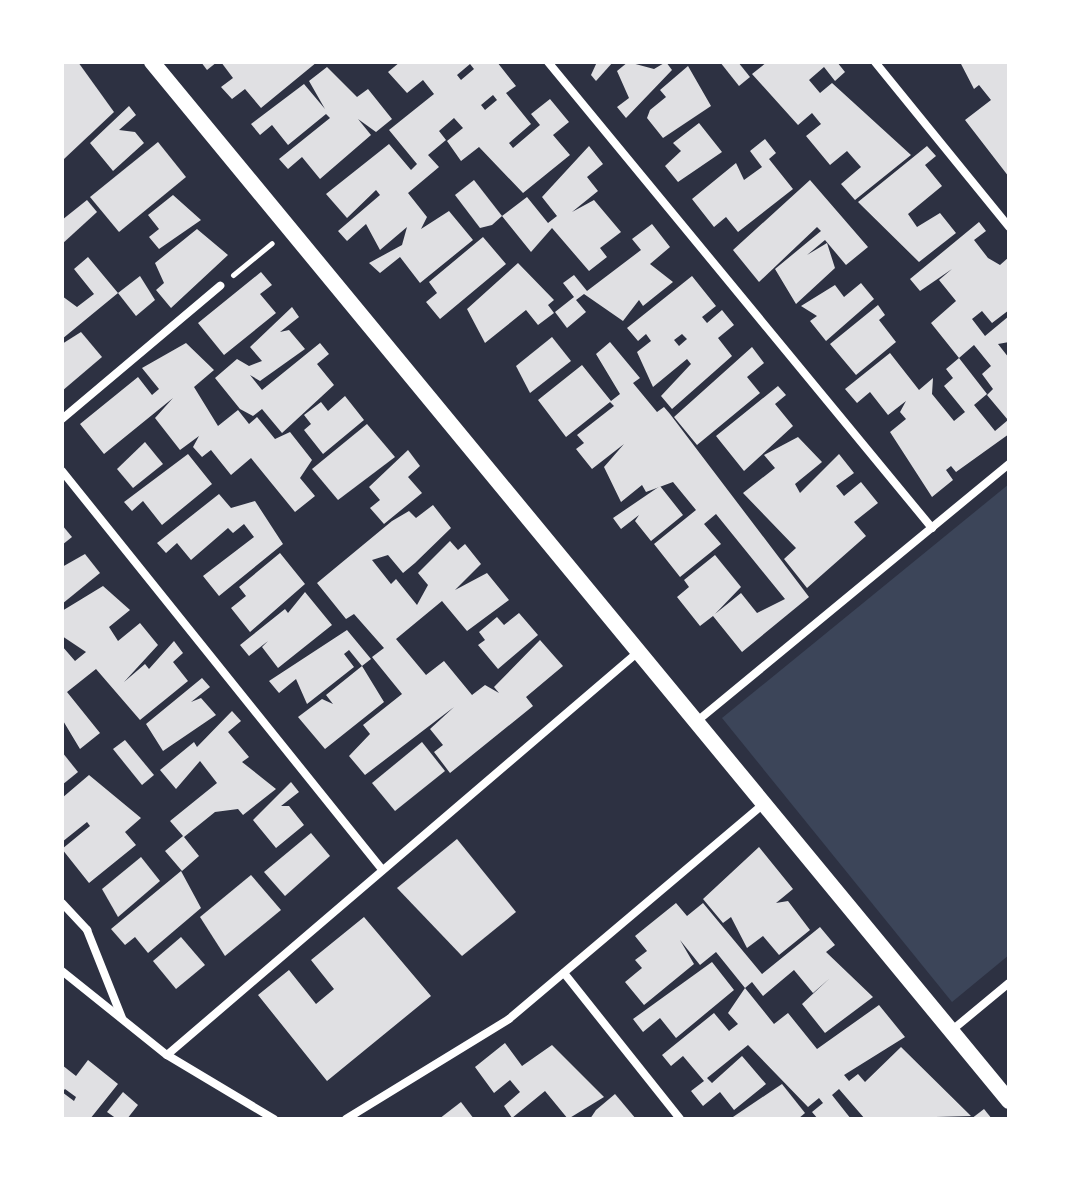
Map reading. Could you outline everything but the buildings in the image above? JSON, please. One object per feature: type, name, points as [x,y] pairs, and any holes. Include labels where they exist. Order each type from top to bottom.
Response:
[{"type":"main road","points":[[152,62],[1009,1101]]},
{"type":"street","points":[[548,62],[932,528]]},
{"type":"street","points":[[875,62],[1009,227]]},
{"type":"street","points":[[62,419],[220,286]]},
{"type":"street","points":[[696,722],[1009,464]]},
{"type":"street","points":[[62,471],[380,867]]},
{"type":"street","points":[[167,1055],[380,867],[638,652]]},
{"type":"street","points":[[346,1119],[509,1019],[765,803]]},
{"type":"street","points":[[62,903],[87,930],[124,1021]]},
{"type":"street","points":[[62,971],[167,1055],[274,1119]]},
{"type":"street","points":[[564,973],[680,1119]]},
{"type":"street","points":[[950,1031],[1009,983]]},
{"type":"path","points":[[220,286],[289,228]]},
{"type":"shaded area","points":[[1009,484],[1009,955],[952,1002],[722,718]]}]
